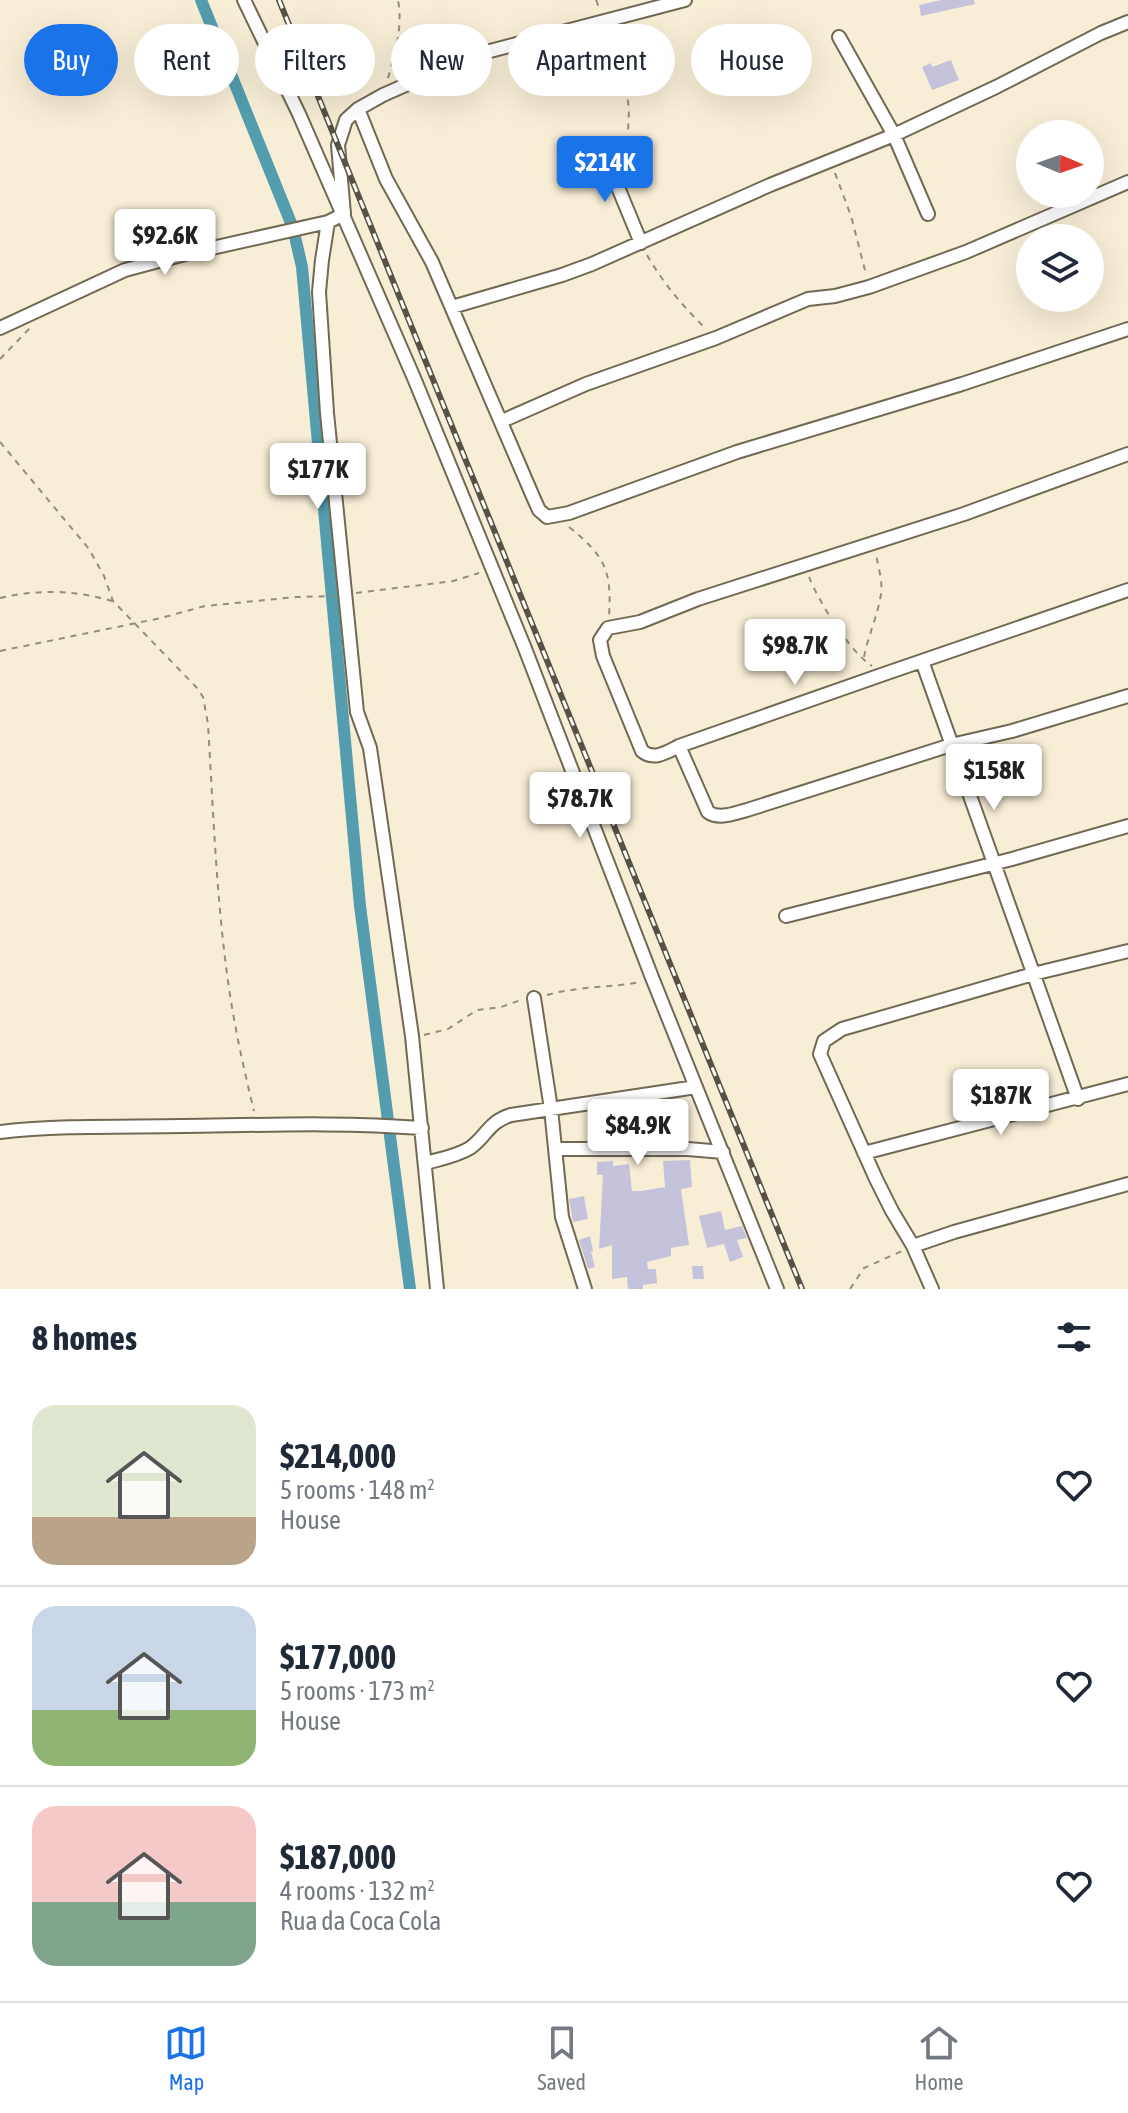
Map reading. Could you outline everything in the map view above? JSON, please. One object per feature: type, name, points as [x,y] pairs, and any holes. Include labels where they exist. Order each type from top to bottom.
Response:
[{"type":"street","points":[[244,0],[344,214],[493,569],[777,1289]]},
{"type":"street","points":[[344,214],[338,145],[346,120],[358,109],[471,56],[685,0]]},
{"type":"street","points":[[452,307],[562,275],[641,243],[756,191],[894,135],[1128,22]]},
{"type":"street","points":[[839,37],[894,135],[928,214]]},
{"type":"street","points":[[358,109],[386,179],[426,250],[452,307],[539,510],[547,517],[670,478],[765,443],[962,384],[1128,329]]},
{"type":"street","points":[[603,151],[641,243]]},
{"type":"street","points":[[502,421],[586,384],[716,338],[808,299],[869,287],[980,246],[1128,182]]},
{"type":"street","points":[[0,328],[125,270],[328,222],[344,214]]},
{"type":"street","points":[[328,222],[319,292],[345,595],[357,712],[370,748],[412,1036],[437,1289]]},
{"type":"street","points":[[1128,454],[964,514],[698,599],[640,622],[608,628],[600,640],[603,656],[642,751],[657,756],[1128,590]]},
{"type":"street","points":[[922,661],[1078,1099]]},
{"type":"street","points":[[679,746],[708,812],[716,816],[747,810],[951,745],[1012,731],[1128,696]]},
{"type":"street","points":[[786,916],[1128,826]]},
{"type":"street","points":[[932,1289],[864,1153],[820,1054],[824,1041],[842,1029],[1033,974],[1128,951]]},
{"type":"street","points":[[534,998],[551,1109],[562,1217],[585,1289]]},
{"type":"street","points":[[864,1153],[1128,1084]]},
{"type":"street","points":[[426,1163],[464,1151],[500,1118],[696,1087]]},
{"type":"street","points":[[0,1132],[258,1125],[371,1124],[422,1128]]},
{"type":"street","points":[[555,1149],[723,1152]]},
{"type":"street","points":[[913,1246],[1128,1184]]},
{"type":"path","points":[[383,95],[395,52],[400,9],[398,0]]},
{"type":"path","points":[[603,20],[626,84],[628,132]]},
{"type":"path","points":[[831,160],[851,216],[869,287]]},
{"type":"path","points":[[641,243],[661,280],[680,304],[716,338]]},
{"type":"path","points":[[0,359],[33,325]]},
{"type":"path","points":[[0,442],[89,549],[113,601],[192,681],[203,697],[208,724],[227,974],[239,1045],[258,1125]]},
{"type":"path","points":[[556,516],[597,552],[608,574],[608,628]]},
{"type":"path","points":[[863,660],[881,594],[876,554],[869,543]]},
{"type":"path","points":[[805,565],[816,595],[863,660],[884,674]]},
{"type":"path","points":[[0,651],[135,624],[205,606],[345,595],[453,581],[493,569]]},
{"type":"path","points":[[0,598],[57,591],[113,601]]},
{"type":"path","points":[[850,1289],[864,1268],[913,1246]]},
{"type":"building","points":[[941,0],[974,0],[975,4],[921,16],[919,5]]},
{"type":"building","points":[[951,60],[959,80],[932,90],[922,67]]},
{"type":"building","points":[[690,1160],[692,1187],[681,1189],[689,1245],[671,1248],[671,1256],[647,1262],[648,1269],[656,1269],[657,1283],[643,1285],[643,1289],[628,1289],[627,1277],[612,1279],[612,1245],[599,1249],[603,1175],[597,1175],[597,1162],[613,1161],[613,1166],[629,1164],[632,1191],[641,1191],[665,1187],[663,1161]]},
{"type":"building","points":[[584,1196],[588,1219],[573,1222],[569,1199]]},
{"type":"building","points":[[721,1211],[725,1230],[742,1226],[747,1238],[737,1240],[743,1257],[730,1262],[724,1244],[707,1248],[699,1216]]},
{"type":"building","points":[[590,1236],[595,1267],[588,1269],[579,1240]]},
{"type":"building","points":[[692,1266],[703,1266],[704,1279],[693,1279]]},
{"type":"waterway","points":[[201,0],[293,228],[302,267],[360,906],[410,1289]]},
{"type":"railway","points":[[279,0],[802,1289]]}]
